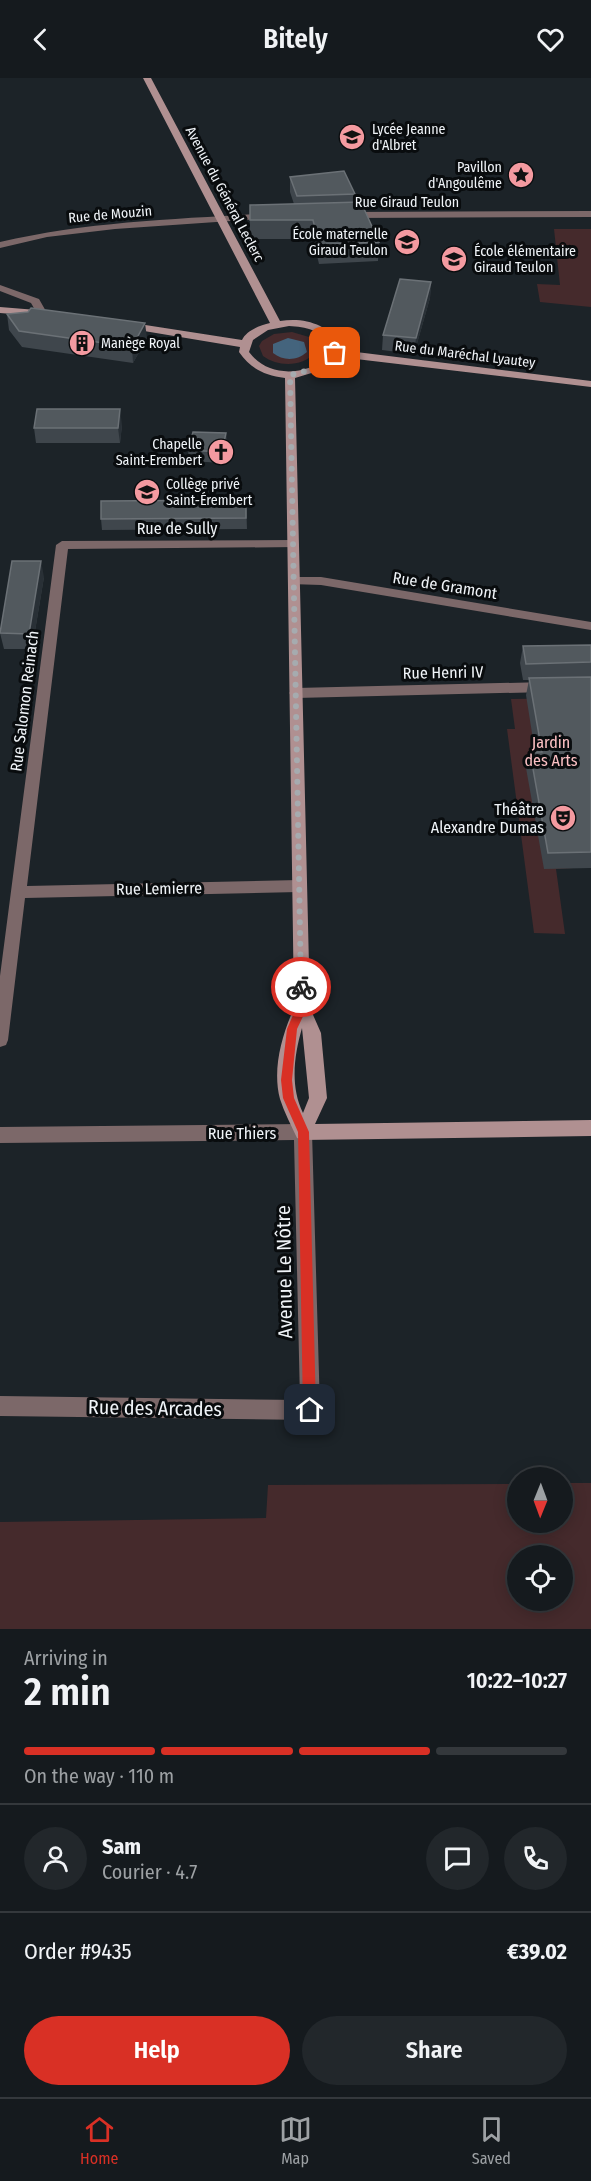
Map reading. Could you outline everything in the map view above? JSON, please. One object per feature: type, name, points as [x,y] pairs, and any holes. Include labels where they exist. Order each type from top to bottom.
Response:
[{"type":"main road","name":"Avenue du Général Leclerc","points":[[147,78],[276,324]]},
{"type":"main road","points":[[0,312],[42,313],[60,317],[0,312]]},
{"type":"main road","points":[[276,324],[315,327],[332,338],[335,353],[322,367],[290,375],[277,374],[247,359],[244,344],[255,332],[276,324]]},
{"type":"main road","points":[[110,325],[244,344]]},
{"type":"main road","name":"Rue du Maréchal Lyautey","points":[[335,353],[591,384]]},
{"type":"main road","points":[[290,375],[302,1008],[313,1033],[318,1098],[303,1132]]},
{"type":"main road","points":[[302,1008],[292,1029],[286,1080],[288,1098],[303,1132]]},
{"type":"main road","name":"Rue Thiers","points":[[303,1132],[591,1128]]},
{"type":"street","name":"Rue Giraud Teulon","points":[[337,215],[591,214]]},
{"type":"street","points":[[223,220],[255,216],[286,216]]},
{"type":"street","name":"Rue de Mouzin","points":[[0,245],[47,234],[115,226],[223,220]]},
{"type":"street","points":[[0,288],[35,301],[42,313]]},
{"type":"street","name":"Rue de Sully","points":[[62,545],[293,544]]},
{"type":"street","name":"Rue Salomon Reinach","points":[[0,1040],[62,545]]},
{"type":"street","name":"Rue de Gramont","points":[[294,581],[321,582],[591,626]]},
{"type":"street","name":"Rue Henri IV","points":[[296,693],[556,687]]},
{"type":"street","name":"Rue Lemierre","points":[[18,892],[299,886]]},
{"type":"street","name":"Rue Thiers","points":[[0,1135],[303,1132]]},
{"type":"street","name":"Avenue Le Nôtre","points":[[303,1132],[310,1410]]},
{"type":"street","name":"Rue des Arcades","points":[[0,1406],[310,1410]]},
{"type":"green space","points":[[554,229],[591,229],[591,307],[540,302],[537,284],[560,285]]},
{"type":"green space","points":[[292,332],[309,337],[315,342],[315,353],[310,358],[297,363],[283,364],[263,356],[259,346],[262,341],[274,334]]},
{"type":"green space","name":"Jardin des Arts","points":[[591,698],[591,867],[556,869],[565,934],[534,933],[507,729],[515,729],[511,699]]},
{"type":"green space","points":[[573,1483],[591,1483],[591,1629],[0,1629],[0,1522],[266,1518],[268,1485],[507,1484],[507,1533],[573,1533]]},
{"type":"water","points":[[288,338],[304,342],[307,352],[290,359],[273,353],[273,344]]},
{"type":"building","points":[[344,171],[355,194],[297,196],[290,177]]},
{"type":"building","points":[[361,202],[379,242],[319,245],[313,220],[250,220],[250,205]]},
{"type":"building","points":[[400,279],[431,282],[416,338],[383,335]]},
{"type":"building","points":[[31,308],[145,323],[132,347],[19,331],[7,314],[28,312]]},
{"type":"building","points":[[37,409],[120,409],[118,428],[34,428]]},
{"type":"building","points":[[193,432],[226,433],[222,452],[188,450]]},
{"type":"building","points":[[246,500],[246,518],[101,519],[101,501]]},
{"type":"building","points":[[12,561],[41,561],[29,634],[0,633]]},
{"type":"building","points":[[591,645],[591,662],[526,664],[523,646]]},
{"type":"building","points":[[591,677],[591,852],[548,853],[530,752],[542,752],[529,678]]},
{"type":"way so far","points":[[301,987],[290,375],[302,374],[322,367],[333,358],[335,353]]},
{"type":"place","name":"Lycée Jeanne d'Albret","points":[[352,137]]},
{"type":"place","name":"Pavillon d'Angoulême","points":[[521,175]]},
{"type":"place","name":"École maternelle Giraud Teulon","points":[[407,242]]},
{"type":"place","name":"École élémentaire Giraud Teulon","points":[[454,259]]},
{"type":"place","name":"Manège Royal","points":[[82,343]]},
{"type":"place","name":"Chapelle Saint-Erembert","points":[[221,452]]},
{"type":"place","name":"Collège privé Saint-Érembert","points":[[147,492]]},
{"type":"place","name":"Théâtre Alexandre Dumas","points":[[563,818]]},
{"type":"route","points":[[301,987],[302,1008],[292,1029],[286,1080],[288,1098],[303,1132],[310,1410]]}]
